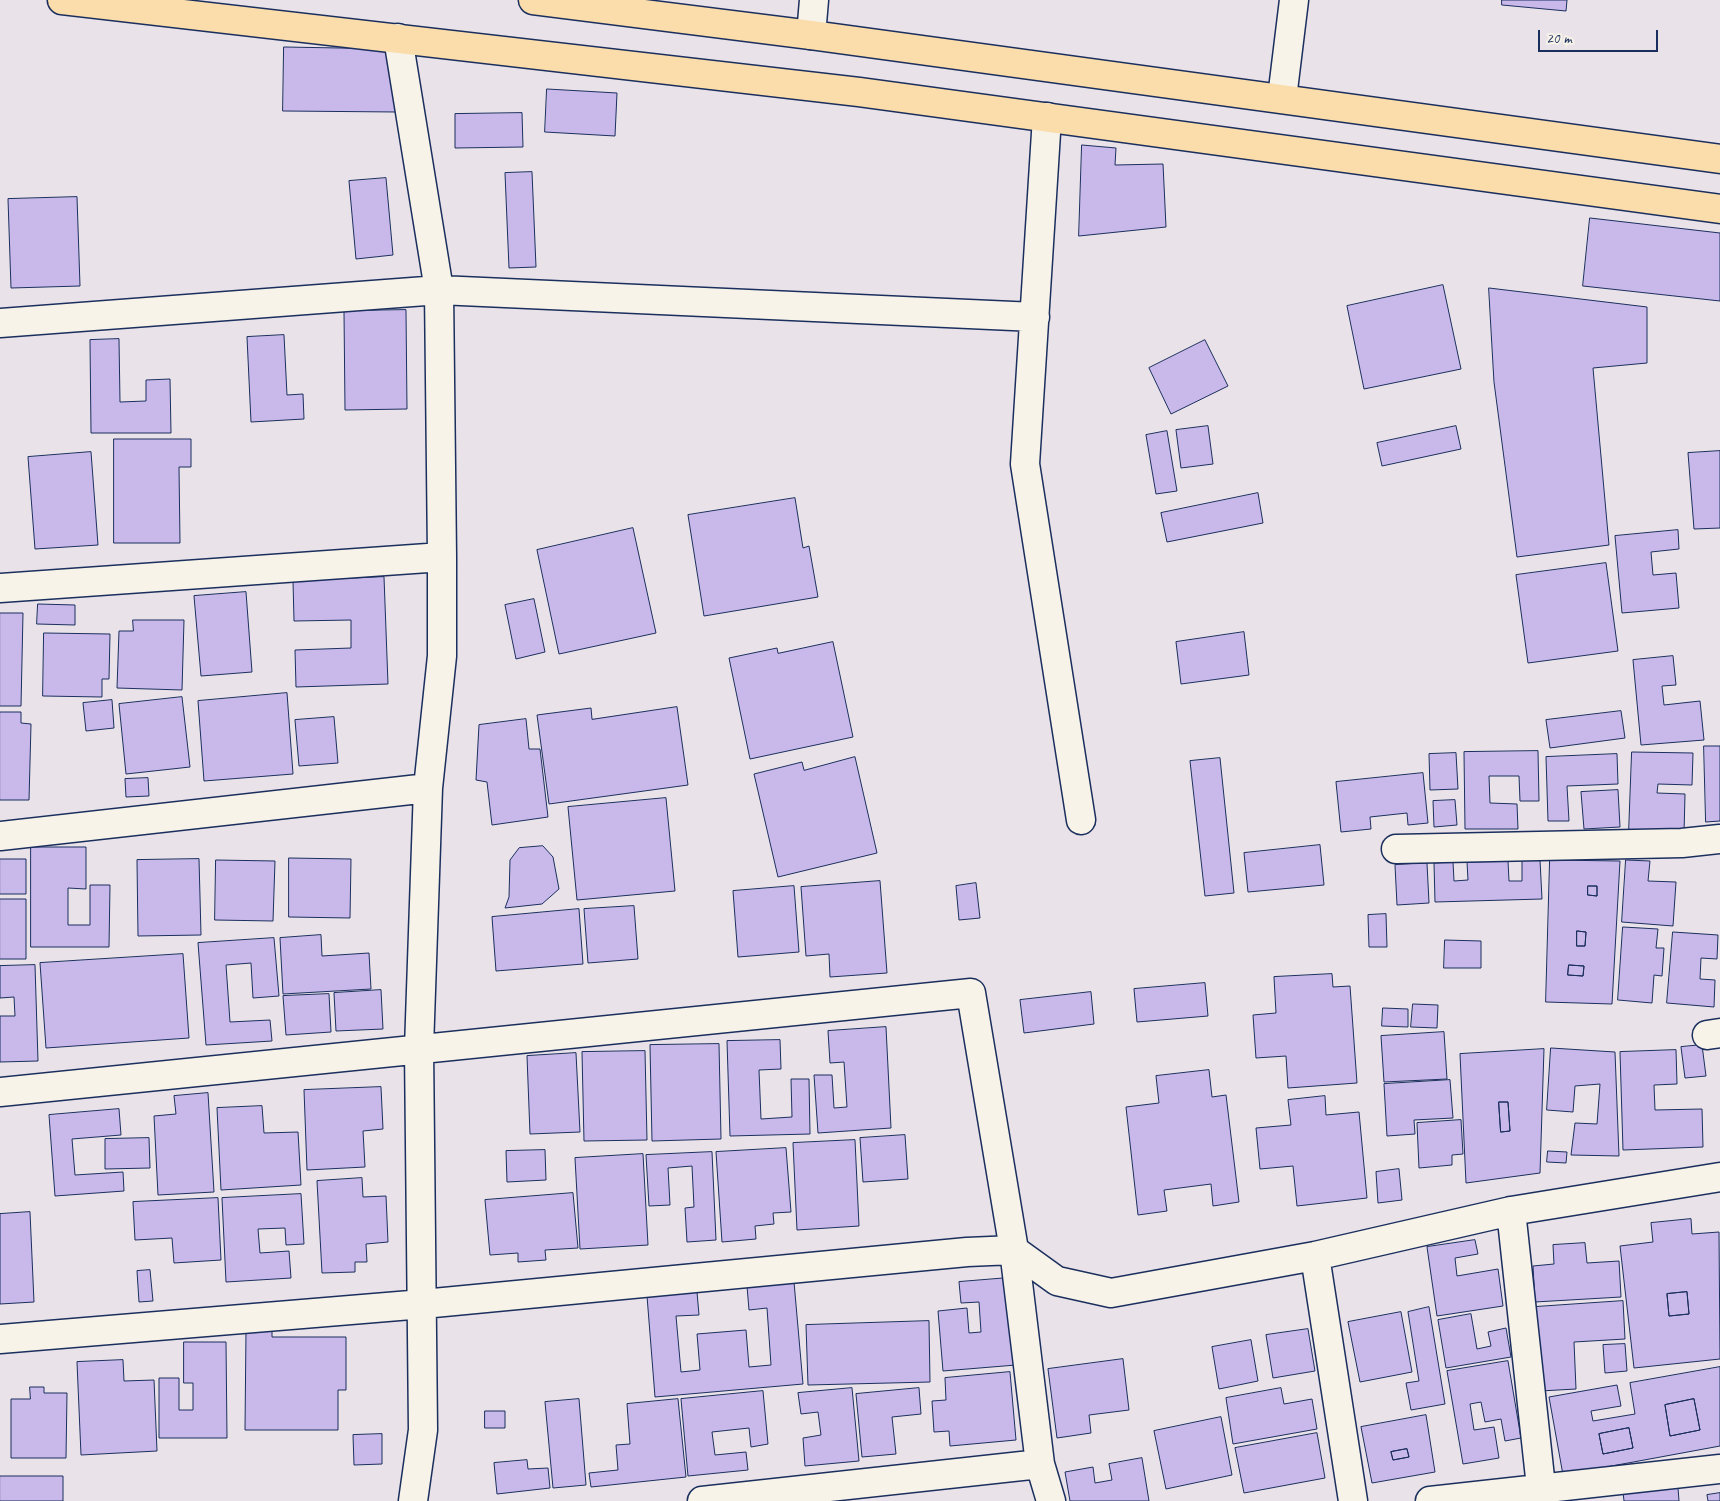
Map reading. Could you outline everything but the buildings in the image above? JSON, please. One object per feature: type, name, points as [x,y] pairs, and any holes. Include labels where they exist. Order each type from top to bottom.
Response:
[{"type":"main road","points":[[62,0],[679,70],[1047,117],[1720,209]]},
{"type":"main road","points":[[534,0],[1282,98],[1720,159]]},
{"type":"street","points":[[811,35],[814,0]]},
{"type":"street","points":[[1282,98],[1294,0]]},
{"type":"street","points":[[398,38],[438,290],[442,557],[442,656],[428,788],[419,1048],[423,1430],[413,1501]]},
{"type":"street","points":[[1047,117],[1025,464],[1081,820]]},
{"type":"street","points":[[0,323],[438,290],[1035,317]]},
{"type":"street","points":[[0,588],[442,557]]},
{"type":"street","points":[[0,836],[428,788]]},
{"type":"street","points":[[1396,849],[1682,843],[1720,839]]},
{"type":"street","points":[[0,1092],[971,992],[1014,1250],[1040,1464],[1051,1501]]},
{"type":"street","points":[[0,1339],[423,1304],[966,1252],[1014,1250],[1057,1281],[1111,1293],[1315,1256],[1511,1211],[1720,1176]]},
{"type":"street","points":[[1511,1211],[1541,1487]]},
{"type":"street","points":[[1315,1256],[1352,1501]]},
{"type":"street","points":[[702,1501],[1040,1464]]},
{"type":"street","points":[[1430,1501],[1541,1487],[1720,1469]]}]
